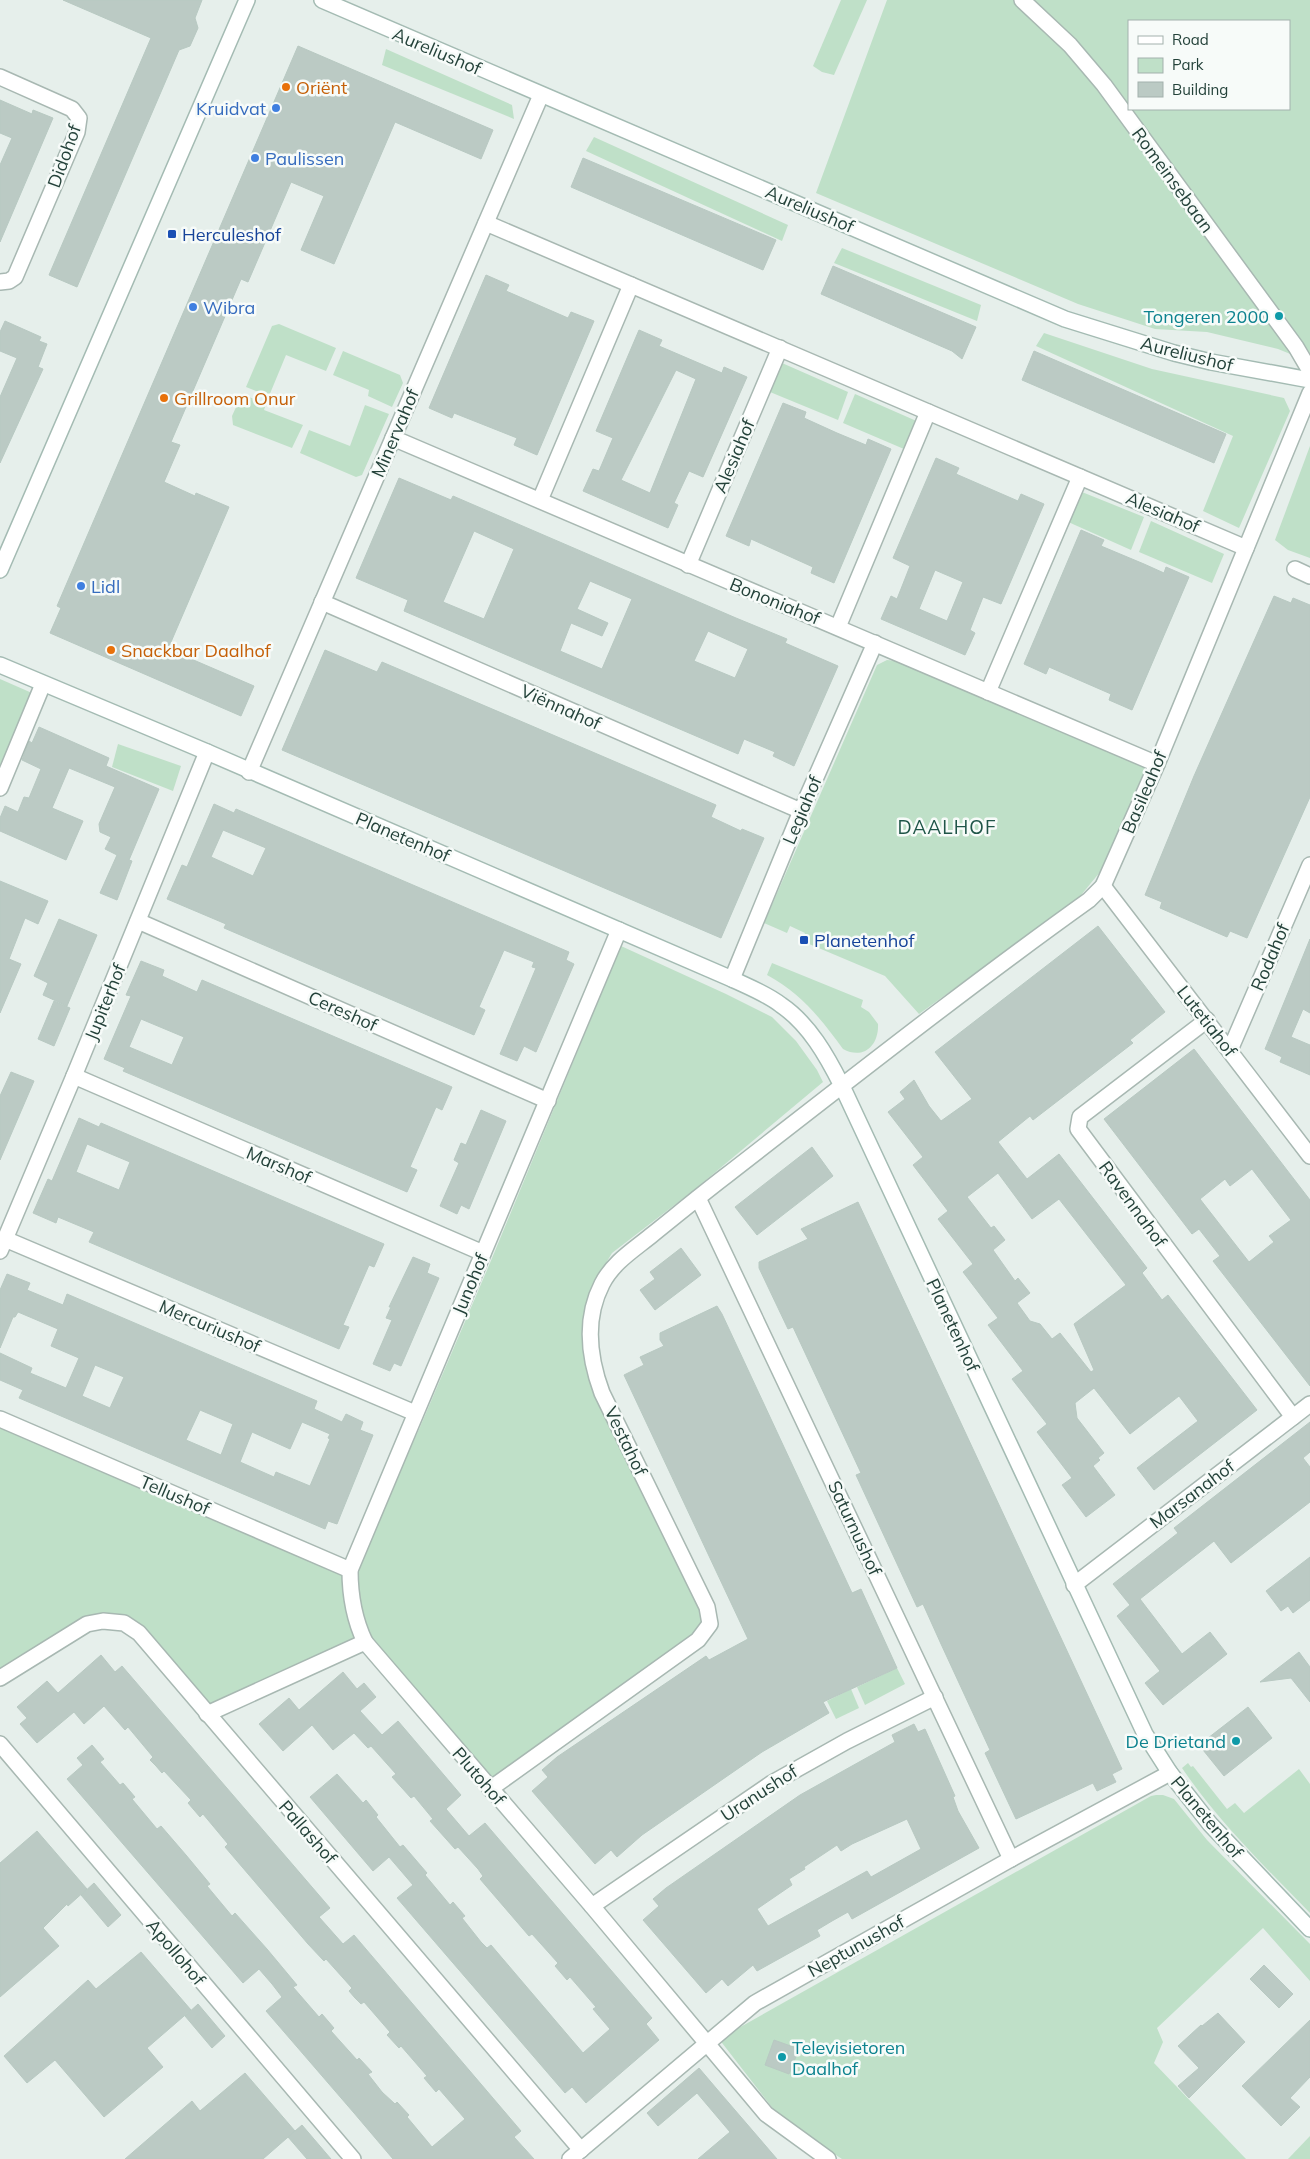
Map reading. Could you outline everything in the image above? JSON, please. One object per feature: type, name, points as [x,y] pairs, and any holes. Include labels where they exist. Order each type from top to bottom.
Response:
[{"type":"street","points":[[0,570],[247,0]]},
{"type":"street","name":"Aureliushof","points":[[322,0],[1065,319],[1174,353],[1211,362],[1310,380]]},
{"type":"street","name":"Romeinsebaan","points":[[1022,0],[1070,44],[1104,85],[1296,346],[1310,371]]},
{"type":"street","name":"Didohof","points":[[0,77],[72,109],[79,118],[77,132],[15,277],[9,282],[0,282]]},
{"type":"street","name":"Minervahof","points":[[249,772],[541,95]]},
{"type":"street","name":"Alesiahof","points":[[486,223],[1246,548]]},
{"type":"street","points":[[540,500],[631,285]]},
{"type":"street","name":"Alesiahof","points":[[688,564],[780,348]]},
{"type":"street","name":"Basileahof","points":[[842,1086],[1089,900],[1103,886],[1157,764],[1310,394]]},
{"type":"street","points":[[838,627],[928,412]]},
{"type":"street","name":"Bononiahof","points":[[393,438],[1157,764]]},
{"type":"street","points":[[988,692],[1080,477]]},
{"type":"street","points":[[1295,569],[1310,576]]},
{"type":"street","name":"Viënnahof","points":[[322,602],[801,811]]},
{"type":"street","name":"Legiahof","points":[[732,979],[801,811],[875,643]]},
{"type":"street","name":"Planetenhof","points":[[0,665],[207,752],[249,772],[732,979],[773,999],[788,1010],[817,1042],[842,1086],[1132,1711],[1170,1773],[1188,1797],[1237,1854],[1310,1929]]},
{"type":"street","points":[[0,788],[43,684]]},
{"type":"street","name":"Jupiterhof","points":[[3,1245],[207,752]]},
{"type":"street","name":"Rodahof","points":[[1230,1050],[1310,865]]},
{"type":"street","name":"Lutetiahof","points":[[1103,886],[1310,1156]]},
{"type":"street","name":"Cereshof","points":[[138,921],[548,1101]]},
{"type":"street","name":"Junohof","points":[[365,1642],[356,1622],[352,1603],[350,1570],[620,930]]},
{"type":"street","name":"Ravennahof","points":[[1207,1020],[1080,1117],[1078,1129],[1293,1416]]},
{"type":"street","name":"Marshof","points":[[74,1076],[483,1253]]},
{"type":"street","name":"Vestahof","points":[[490,1789],[698,1640],[710,1624],[707,1607],[602,1393],[592,1363],[590,1336],[594,1302],[607,1276],[617,1263],[842,1086]]},
{"type":"street","name":"Saturnushof","points":[[698,1198],[1012,1859]]},
{"type":"street","name":"Mercuriushof","points":[[3,1245],[415,1413]]},
{"type":"street","name":"Marsanahof","points":[[1074,1585],[1310,1404]]},
{"type":"street","name":"Tellushof","points":[[0,1419],[350,1570]]},
{"type":"street","name":"Pallashof","points":[[0,1678],[86,1624],[103,1621],[124,1623],[144,1638],[576,2154]]},
{"type":"street","points":[[207,1714],[365,1642]]},
{"type":"street","name":"Plutohof","points":[[365,1642],[592,1906],[705,2044],[766,2114],[828,2159]]},
{"type":"street","name":"Uranushof","points":[[592,1906],[772,1783],[847,1741],[936,1697]]},
{"type":"street","name":"Apollohof","points":[[0,1744],[353,2159]]},
{"type":"street","name":"Neptunushof","points":[[576,2154],[755,2003],[1170,1773]]},
{"type":"green space","points":[[841,0],[867,0],[834,75],[822,72],[813,66]]},
{"type":"green space","points":[[887,0],[1310,0],[1310,362],[1278,349],[1207,332],[1155,329],[1078,304],[816,193]]},
{"type":"green space","points":[[386,49],[512,105],[514,119],[382,65]]},
{"type":"green space","points":[[594,137],[788,225],[782,241],[586,151]]},
{"type":"green space","points":[[842,248],[981,305],[977,321],[834,263]]},
{"type":"green space","points":[[279,324],[336,348],[326,371],[286,355],[269,396],[246,387],[272,326]]},
{"type":"green space","points":[[1044,333],[1152,369],[1284,398],[1290,411],[1239,528],[1203,511],[1233,436],[1036,346]]},
{"type":"green space","points":[[343,351],[400,375],[403,383],[392,407],[368,396],[369,390],[333,375]]},
{"type":"green space","points":[[782,363],[848,392],[838,420],[770,392]]},
{"type":"green space","points":[[242,394],[266,404],[264,410],[303,425],[292,448],[233,425],[232,416]]},
{"type":"green space","points":[[855,394],[921,423],[911,452],[843,423]]},
{"type":"green space","points":[[365,405],[389,414],[362,475],[356,477],[300,453],[309,430],[350,446]]},
{"type":"green space","points":[[1310,446],[1310,558],[1288,550],[1275,540]]},
{"type":"green space","points":[[1077,490],[1144,517],[1131,550],[1066,521]]},
{"type":"green space","points":[[1151,521],[1224,554],[1212,583],[1139,552]]},
{"type":"green space","points":[[887,660],[897,661],[1148,765],[1100,872],[1077,900],[919,1014],[885,976],[802,941],[805,933],[790,926],[787,933],[764,923],[877,665]]},
{"type":"green space","points":[[0,679],[32,693],[0,767]]},
{"type":"green space","points":[[118,744],[181,766],[173,791],[112,767]]},
{"type":"green space","points":[[621,946],[772,1017],[796,1041],[817,1070],[823,1082],[694,1190],[612,1253],[591,1288],[583,1326],[583,1351],[587,1374],[642,1492],[705,1605],[708,1621],[698,1637],[492,1785],[358,1622],[353,1583],[360,1558],[420,1427],[490,1263]]},
{"type":"green space","points":[[772,963],[863,1000],[861,1007],[869,1012],[878,1024],[878,1032],[873,1044],[863,1052],[857,1053],[843,1049],[827,1027],[800,998],[767,975]]},
{"type":"green space","points":[[0,1424],[344,1576],[357,1641],[208,1709],[119,1615],[0,1671]]},
{"type":"green space","points":[[897,1668],[905,1684],[865,1705],[857,1687]]},
{"type":"green space","points":[[851,1689],[859,1708],[836,1719],[827,1701]]},
{"type":"green space","points":[[1188,1763],[1191,1767],[1193,1766],[1227,1809],[1235,1803],[1244,1813],[1299,1769],[1310,1784],[1310,1913],[1211,1807],[1182,1768]]},
{"type":"green space","points":[[1163,1795],[1174,1799],[1207,1840],[1310,1944],[1310,1981],[1263,1928],[1157,2028],[1163,2042],[1154,2063],[1246,2159],[842,2159],[781,2119],[719,2039],[1151,1796]]},
{"type":"green space","points":[[1310,2136],[1310,2159],[1288,2159]]},
{"type":"building","points":[[63,0],[202,0],[195,18],[198,28],[190,46],[179,50],[77,287],[49,275],[151,38]]},
{"type":"building","points":[[298,46],[493,130],[481,159],[395,122],[334,264],[301,250],[324,196],[291,182],[248,282],[241,279],[171,442],[180,445],[164,482],[195,496],[196,493],[229,507],[168,649],[254,686],[241,716],[50,633],[61,608],[57,606]]},
{"type":"building","points":[[0,100],[32,114],[33,110],[53,118],[0,242],[0,165],[12,138],[0,133]]},
{"type":"building","points":[[583,158],[776,240],[763,270],[571,187]]},
{"type":"building","points":[[833,266],[976,327],[962,359],[952,351],[821,294]]},
{"type":"building","points":[[486,275],[509,285],[506,291],[568,318],[571,312],[594,321],[537,455],[514,445],[517,438],[454,413],[452,418],[429,408]]},
{"type":"building","points":[[5,321],[41,337],[39,341],[47,344],[38,367],[43,369],[0,463],[0,397],[17,358],[0,351],[0,332]]},
{"type":"building","points":[[639,330],[662,340],[659,346],[722,373],[724,367],[747,377],[703,477],[689,471],[674,503],[678,505],[668,528],[583,491],[593,469],[599,471],[613,438],[596,431]],"holes":[[[676,370],[696,379],[650,493],[621,480]]]},
{"type":"building","points":[[1034,351],[1226,434],[1214,463],[1022,380]]},
{"type":"building","points":[[783,403],[806,412],[804,418],[837,433],[866,445],[868,439],[891,449],[834,583],[811,573],[813,567],[751,539],[749,546],[726,536]]},
{"type":"building","points":[[936,458],[959,468],[956,474],[1018,501],[1021,494],[1044,504],[1001,604],[983,597],[970,630],[975,633],[965,655],[881,619],[891,596],[897,599],[910,566],[893,558]],"holes":[[[935,570],[963,582],[947,621],[919,609]]]},
{"type":"building","points":[[399,478],[451,500],[453,496],[787,639],[785,643],[838,666],[794,766],[773,756],[775,752],[744,739],[738,754],[404,611],[408,600],[356,578]],"holes":[[[474,531],[514,549],[484,619],[443,602]],[[590,581],[632,599],[602,669],[560,651],[571,623],[602,636],[608,623],[577,609]],[[708,631],[748,649],[735,678],[694,661]]]},
{"type":"building","points":[[1081,530],[1104,540],[1101,546],[1164,573],[1166,567],[1189,577],[1132,710],[1109,700],[1111,694],[1049,667],[1046,674],[1024,664]]},
{"type":"building","points":[[1274,596],[1291,603],[1293,598],[1310,605],[1310,797],[1247,938],[1230,931],[1227,937],[1160,908],[1162,902],[1145,895],[1194,776]]},
{"type":"building","points":[[325,650],[377,672],[382,662],[532,726],[716,805],[711,817],[741,831],[742,829],[764,838],[721,938],[282,750]]},
{"type":"building","points":[[39,727],[109,758],[106,766],[159,789],[129,860],[132,861],[117,900],[100,893],[117,855],[105,849],[111,837],[100,832],[99,824],[115,787],[69,768],[52,808],[83,821],[66,860],[0,831],[0,818],[5,806],[18,812],[24,797],[29,798],[41,769],[22,760],[29,741],[32,743]]},
{"type":"building","points":[[214,804],[234,813],[236,809],[569,952],[566,960],[574,964],[536,1052],[524,1046],[517,1061],[500,1054],[536,968],[532,967],[534,962],[504,950],[479,1007],[485,1010],[474,1035],[224,928],[226,924],[167,899],[182,865],[187,867]],"holes":[[[223,830],[266,848],[253,876],[211,857]]]},
{"type":"building","points":[[0,881],[48,901],[38,924],[25,918],[9,959],[21,964],[0,1013]]},
{"type":"building","points":[[59,919],[97,935],[67,1006],[43,995],[48,983],[34,976]]},
{"type":"building","points":[[1098,926],[1165,1012],[1130,1040],[1133,1043],[1033,1120],[1030,1116],[998,1142],[1027,1179],[1059,1154],[1147,1268],[1142,1273],[1162,1300],[1168,1295],[1257,1410],[1154,1490],[1137,1468],[1198,1421],[1179,1396],[1130,1434],[1094,1388],[1075,1403],[1077,1418],[1104,1453],[1093,1466],[1115,1495],[1086,1517],[1062,1485],[1072,1478],[1037,1432],[1047,1424],[1012,1379],[1023,1371],[988,1325],[998,1318],[963,1272],[973,1264],[938,1219],[948,1211],[913,1165],[923,1157],[888,1112],[905,1099],[900,1092],[914,1080],[929,1106],[941,1121],[972,1099],[935,1052]],"holes":[[[998,1173],[1032,1219],[1059,1199],[1126,1285],[1074,1324],[1094,1370],[1091,1372],[1060,1333],[1052,1339],[1040,1324],[1030,1321],[1017,1303],[1030,1293],[1018,1278],[1015,1281],[993,1250],[1005,1240],[994,1226],[991,1228],[967,1197]]]},
{"type":"building","points":[[1310,939],[1310,1013],[1303,1009],[1291,1037],[1310,1045],[1310,1075],[1280,1062],[1282,1057],[1265,1049]]},
{"type":"building","points":[[141,961],[164,970],[162,976],[197,992],[202,980],[452,1087],[442,1110],[436,1107],[410,1167],[417,1170],[407,1192],[123,1071],[125,1068],[104,1059],[131,996],[126,995]],"holes":[[[141,1019],[184,1037],[172,1065],[129,1047]]]},
{"type":"building","points":[[54,1001],[70,1008],[54,1046],[38,1039]]},
{"type":"building","points":[[1194,1049],[1310,1200],[1310,1386],[1213,1261],[1220,1256],[1199,1229],[1192,1234],[1104,1119]],"holes":[[[1252,1169],[1291,1220],[1269,1236],[1274,1242],[1249,1262],[1200,1199],[1225,1179],[1230,1186]]]},
{"type":"building","points":[[11,1072],[34,1081],[0,1160],[0,1096]]},
{"type":"building","points":[[481,1110],[506,1121],[469,1209],[461,1205],[457,1214],[440,1206],[459,1163],[454,1160],[461,1143],[466,1145]]},
{"type":"building","points":[[79,1118],[99,1127],[101,1123],[384,1244],[374,1267],[369,1265],[343,1325],[349,1327],[339,1349],[89,1242],[94,1232],[58,1217],[56,1223],[33,1213],[48,1179],[52,1181]],"holes":[[[87,1144],[130,1162],[119,1190],[76,1172]]]},
{"type":"building","points":[[812,1147],[833,1176],[757,1235],[735,1207]]},
{"type":"building","points":[[858,1202],[1122,1769],[1112,1774],[1116,1782],[1097,1791],[1093,1783],[1016,1819],[985,1753],[990,1750],[923,1604],[917,1607],[856,1475],[861,1473],[793,1327],[788,1329],[759,1268],[759,1262],[808,1239],[801,1229]]},
{"type":"building","points":[[681,1248],[701,1275],[655,1310],[640,1290],[655,1279],[650,1272]]},
{"type":"building","points":[[413,1257],[430,1264],[427,1273],[439,1278],[401,1366],[394,1363],[390,1371],[373,1364],[392,1320],[386,1318],[391,1307],[389,1307]]},
{"type":"building","points":[[7,1274],[30,1283],[27,1290],[63,1305],[67,1294],[317,1401],[314,1409],[342,1422],[346,1414],[363,1422],[360,1430],[373,1435],[337,1524],[328,1521],[325,1529],[19,1398],[23,1390],[0,1380],[0,1353],[32,1368],[30,1373],[66,1388],[79,1358],[51,1346],[58,1329],[18,1312],[13,1317],[0,1348],[0,1290]],"holes":[[[95,1365],[124,1377],[110,1408],[82,1396]],[[200,1410],[233,1424],[221,1455],[186,1440]],[[302,1422],[330,1434],[328,1438],[330,1439],[310,1486],[276,1472],[274,1477],[240,1462],[252,1432],[290,1449]]]},
{"type":"building","points":[[717,1306],[852,1593],[861,1589],[897,1668],[823,1702],[829,1713],[762,1752],[642,1835],[617,1857],[611,1850],[595,1864],[532,1791],[548,1777],[542,1770],[557,1757],[706,1656],[709,1660],[748,1639],[624,1375],[644,1365],[640,1357],[664,1346],[660,1340],[660,1333]]},
{"type":"building","points":[[1310,1422],[1310,1452],[1303,1458],[1310,1467],[1310,1502],[1231,1563],[1214,1541],[1140,1599],[1182,1654],[1210,1632],[1227,1654],[1163,1705],[1145,1683],[1160,1671],[1117,1616],[1130,1605],[1113,1584],[1178,1533],[1174,1528]]},
{"type":"building","points":[[1310,1557],[1310,1600],[1293,1613],[1288,1606],[1281,1611],[1266,1591]]},
{"type":"building","points":[[1299,1652],[1310,1667],[1310,1702],[1291,1678],[1260,1682]]},
{"type":"building","points":[[101,1655],[115,1672],[122,1666],[330,1908],[319,1917],[343,1944],[354,1935],[521,2131],[514,2137],[534,2159],[393,2159],[266,2011],[282,1997],[272,1984],[259,1969],[243,1983],[67,1779],[83,1765],[77,1758],[92,1745],[104,1759],[100,1762],[120,1785],[123,1783],[135,1797],[132,1799],[157,1829],[161,1826],[210,1884],[207,1886],[232,1916],[235,1913],[267,1949],[297,1985],[293,1987],[319,2017],[322,2014],[334,2028],[331,2031],[357,2060],[359,2058],[372,2072],[368,2074],[382,2092],[395,2104],[397,2102],[409,2115],[407,2117],[432,2147],[465,2119],[439,2089],[436,2092],[424,2078],[427,2076],[401,2046],[399,2048],[387,2035],[390,2032],[364,2002],[361,2004],[349,1991],[352,1988],[326,1959],[324,1961],[308,1944],[225,1847],[228,1844],[203,1814],[200,1817],[188,1803],[191,1800],[164,1771],[162,1773],[150,1760],[153,1757],[128,1727],[125,1730],[104,1706],[84,1724],[74,1712],[37,1743],[20,1724],[27,1718],[17,1707],[47,1681],[58,1693]]},
{"type":"building","points":[[343,1672],[357,1689],[364,1683],[376,1697],[360,1711],[382,1735],[398,1721],[461,1795],[446,1809],[469,1836],[485,1823],[652,2018],[646,2024],[659,2040],[586,2103],[572,2087],[565,2093],[397,1898],[413,1885],[389,1857],[373,1871],[310,1797],[337,1774],[363,1803],[366,1800],[378,1815],[376,1817],[400,1847],[403,1845],[427,1873],[425,1875],[450,1905],[453,1902],[465,1916],[462,1918],[481,1942],[487,1948],[491,1945],[583,2053],[610,2029],[593,2009],[596,2007],[570,1977],[567,1980],[555,1966],[558,1963],[532,1934],[529,1936],[480,1879],[483,1876],[478,1869],[458,1847],[455,1849],[430,1821],[433,1819],[414,1796],[411,1798],[392,1777],[396,1774],[371,1746],[368,1748],[354,1733],[333,1750],[312,1725],[283,1751],[259,1724],[289,1698],[299,1710]]},
{"type":"building","name":"De Drietand","points":[[1248,1707],[1272,1738],[1224,1776],[1199,1745]]},
{"type":"building","points":[[914,1724],[918,1732],[925,1729],[955,1796],[953,1797],[958,1811],[979,1848],[852,1919],[848,1912],[817,1930],[820,1936],[757,1971],[753,1965],[728,1986],[722,1979],[706,1993],[643,1920],[659,1906],[653,1899],[800,1795],[895,1742],[892,1735]],"holes":[[[907,1819],[921,1849],[871,1877],[867,1871],[768,1926],[757,1909],[792,1885],[789,1879],[837,1845],[841,1851]]]},
{"type":"building","points":[[37,1831],[87,1889],[68,1906],[67,1904],[43,1928],[59,1946],[0,1997],[0,1863]]},
{"type":"building","points":[[94,1883],[121,1915],[108,1927],[81,1895]]},
{"type":"building","points":[[141,1952],[191,2010],[147,2048],[163,2067],[104,2117],[55,2060],[27,2083],[4,2056],[88,1980],[96,1989]]},
{"type":"building","points":[[1264,1965],[1293,1994],[1279,2008],[1250,1979]]},
{"type":"building","points":[[198,2004],[225,2036],[212,2048],[185,2016]]},
{"type":"building","points":[[1218,2013],[1245,2042],[1189,2098],[1178,2086],[1199,2068],[1178,2046],[1201,2025]]},
{"type":"building","points":[[1310,2020],[1310,2077],[1290,2098],[1300,2107],[1281,2126],[1242,2086]]},
{"type":"building","name":"Televisietoren Daalhof","points":[[774,2040],[799,2049],[789,2074],[765,2065]]},
{"type":"building","points":[[699,2068],[777,2159],[698,2159],[730,2132],[697,2093],[658,2126],[647,2113]]},
{"type":"building","points":[[245,2073],[295,2131],[263,2159],[125,2159],[192,2101],[200,2111]]},
{"type":"building","points":[[302,2125],[331,2159],[307,2159],[288,2137]]},
{"type":"place","name":"Oriënt","points":[[286,87]]},
{"type":"place","name":"Kruidvat","points":[[276,108]]},
{"type":"place","name":"Paulissen","points":[[255,158]]},
{"type":"place","name":"Herculeshof","points":[[172,234]]},
{"type":"place","name":"Wibra","points":[[193,307]]},
{"type":"place","name":"Tongeren 2000","points":[[1279,316]]},
{"type":"place","name":"Grillroom Onur","points":[[164,398]]},
{"type":"place","name":"Lidl","points":[[81,586]]},
{"type":"place","name":"Snackbar Daalhof","points":[[111,650]]},
{"type":"place","name":"Planetenhof","points":[[804,940]]},
{"type":"place","name":"De Drietand","points":[[1236,1741]]},
{"type":"place","name":"Televisietoren Daalhof","points":[[782,2057]]},
{"type":"district","name":"DAALHOF","points":[[947,827]]}]
